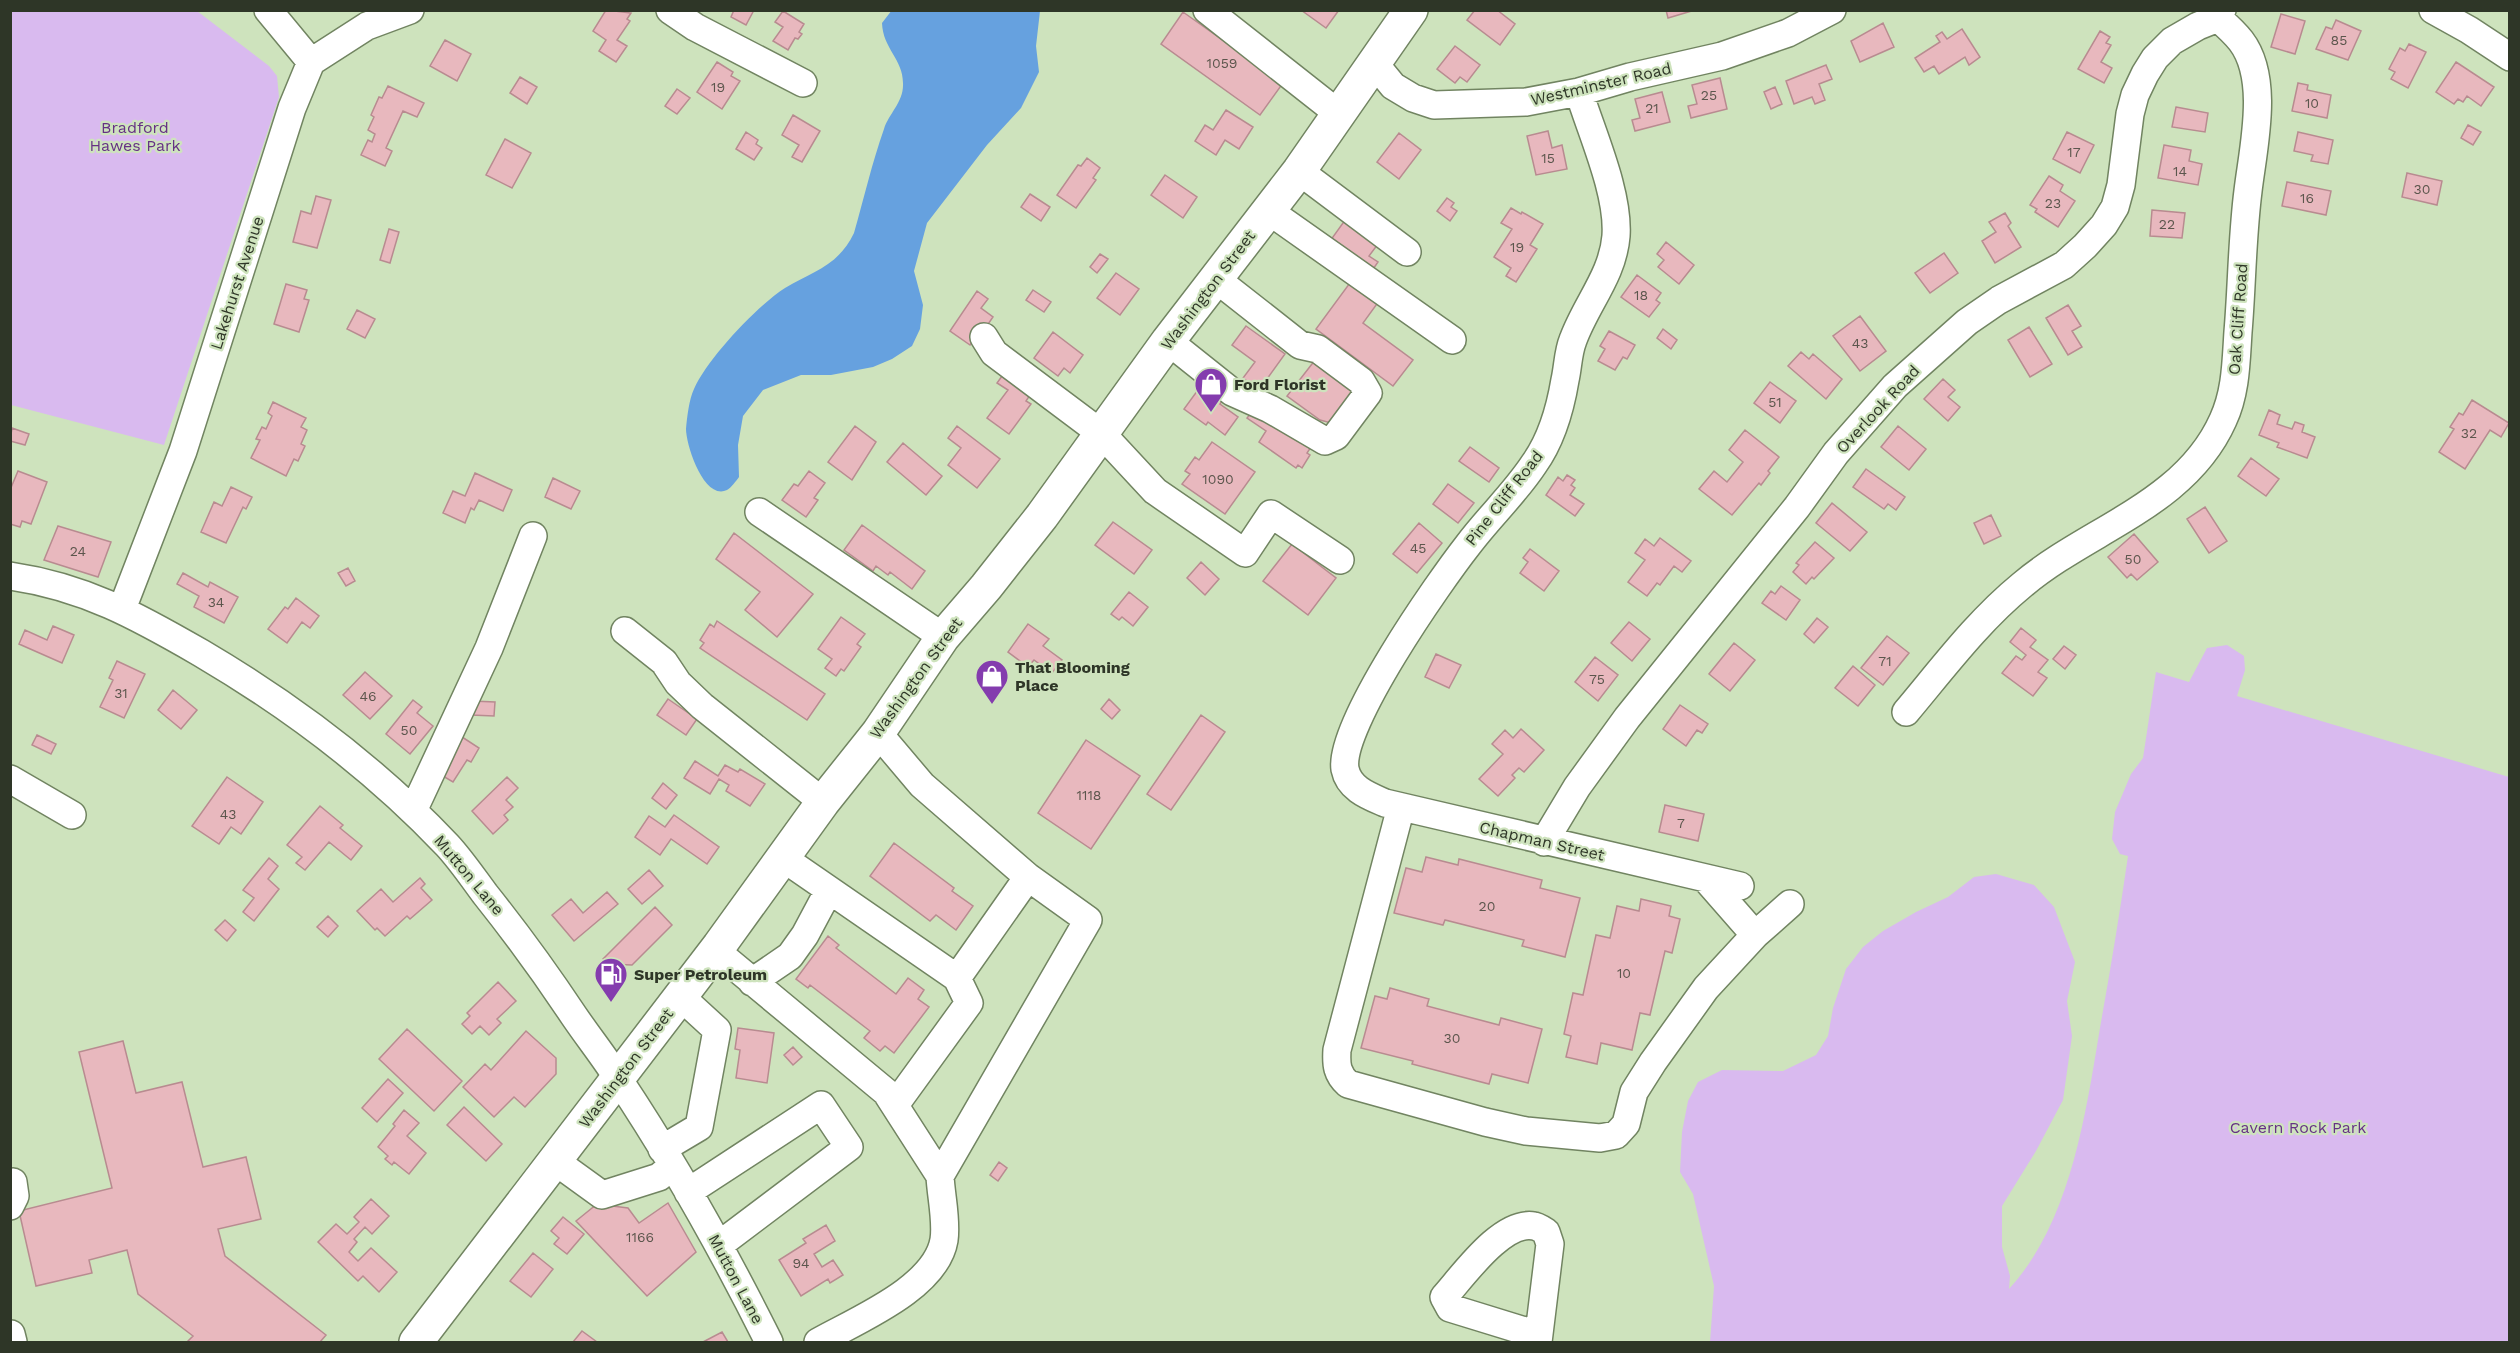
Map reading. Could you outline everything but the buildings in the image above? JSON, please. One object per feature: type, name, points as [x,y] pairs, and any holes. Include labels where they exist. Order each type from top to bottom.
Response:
[{"type":"main road","name":"Washington Street","points":[[416,1342],[716,951],[824,802],[878,733],[943,637],[986,587],[1102,434],[1168,341],[1299,171],[1411,10]]},
{"type":"street","points":[[268,10],[311,62],[367,26],[410,10]]},
{"type":"street","points":[[670,10],[695,27],[802,83]]},
{"type":"street","points":[[1207,10],[1339,114]]},
{"type":"street","name":"Westminster Road","points":[[1375,64],[1393,86],[1413,98],[1434,105],[1526,102],[1579,92],[1630,76],[1722,56],[1788,33],[1832,10]]},
{"type":"street","points":[[2433,10],[2510,57]]},
{"type":"street","name":"Oak Cliff Road","points":[[1906,712],[1965,641],[1998,606],[2023,584],[2077,545],[2146,506],[2172,486],[2208,448],[2223,420],[2233,390],[2237,364],[2244,220],[2258,126],[2258,103],[2251,64],[2242,42],[2220,14]]},
{"type":"street","name":"Overlook Road","points":[[1544,842],[1577,787],[1633,709],[1797,507],[1836,453],[1895,386],[1967,322],[1999,300],[2064,265],[2104,225],[2115,207],[2121,185],[2130,114],[2135,95],[2145,74],[2155,58],[2172,41],[2220,14]]},
{"type":"street","name":"Lakehurst Avenue","points":[[122,609],[183,451],[292,108],[311,62]]},
{"type":"street","name":"Pine Cliff Road","points":[[1351,782],[1346,771],[1347,748],[1380,679],[1442,579],[1535,464],[1550,437],[1561,404],[1572,342],[1611,264],[1616,238],[1617,213],[1579,92]]},
{"type":"street","points":[[1299,171],[1407,252]]},
{"type":"street","points":[[1269,211],[1452,340]]},
{"type":"street","points":[[1168,341],[1232,392],[1270,409],[1325,441],[1336,436],[1368,393],[1361,381],[1318,349],[1300,345],[1216,279]]},
{"type":"street","points":[[984,337],[994,353],[1102,434],[1155,491],[1245,553],[1271,514],[1340,560]]},
{"type":"street","points":[[759,512],[943,637]]},
{"type":"street","points":[[413,811],[489,648],[533,536]]},
{"type":"street","name":"Mutton Lane","points":[[10,576],[85,593],[122,609],[253,684],[307,721],[413,811],[449,847],[530,951],[619,1079],[719,1245],[769,1342]]},
{"type":"street","points":[[625,631],[664,662],[678,683],[702,706],[824,802]]},
{"type":"street","points":[[878,733],[922,785],[1028,877],[1088,920],[940,1176]]},
{"type":"street","points":[[10,779],[72,815]]},
{"type":"street","name":"Chapman Street","points":[[1351,782],[1368,796],[1401,807],[1740,886]]},
{"type":"street","points":[[1401,807],[1337,1050],[1336,1064],[1341,1077],[1359,1088],[1485,1122],[1526,1131],[1600,1138],[1616,1136],[1626,1124],[1634,1092],[1706,988],[1755,935],[1790,904]]},
{"type":"street","points":[[783,858],[957,978],[969,1003],[895,1105]]},
{"type":"street","points":[[957,978],[1028,877]]},
{"type":"street","points":[[1706,879],[1755,935]]},
{"type":"street","points":[[753,982],[790,956],[805,935],[829,890]]},
{"type":"street","points":[[716,951],[886,1092],[940,1176],[944,1239],[938,1260],[924,1279],[907,1292],[818,1342]]},
{"type":"street","points":[[555,1161],[602,1195],[659,1178],[667,1158],[699,1127],[717,1030],[681,997]]},
{"type":"street","points":[[688,1192],[821,1105],[849,1147],[719,1245]]},
{"type":"street","points":[[1533,1226],[1546,1232],[1550,1244],[1538,1339],[1450,1308],[1444,1297],[1495,1239],[1517,1229],[1533,1226]]},
{"type":"street","points":[[11,1333],[13,1342]]},
{"type":"green space","name":"Bradford Hawes Park","points":[[10,11],[197,11],[269,66],[277,76],[279,97],[164,445],[11,405]]},
{"type":"green space","name":"Cavern Rock Park","points":[[2227,645],[2244,656],[2245,670],[2237,696],[2509,777],[2509,1342],[1710,1342],[1714,1286],[1693,1194],[1680,1172],[1682,1132],[1688,1101],[1698,1082],[1722,1070],[1783,1071],[1816,1055],[1828,1036],[1833,1008],[1846,969],[1863,947],[1883,931],[1948,897],[1974,877],[1996,874],[2034,885],[2054,907],[2075,962],[2067,1001],[2072,1036],[2063,1100],[2036,1151],[2002,1206],[2002,1247],[2010,1276],[2009,1289],[2030,1261],[2048,1231],[2062,1198],[2082,1127],[2128,856],[2120,854],[2112,839],[2115,812],[2131,774],[2143,758],[2156,672],[2189,682],[2207,648]]},
{"type":"water","points":[[892,10],[1040,11],[1036,46],[1039,72],[1021,108],[987,145],[927,223],[914,271],[923,305],[920,329],[912,346],[892,359],[873,367],[831,375],[801,375],[763,390],[743,416],[738,445],[739,477],[729,489],[719,491],[704,480],[689,447],[686,429],[692,393],[701,376],[722,348],[761,307],[785,288],[833,260],[848,244],[854,233],[884,129],[903,90],[900,67],[883,32],[882,23]]},
{"type":"place","name":"Ford Florist","points":[[1211,413]]},
{"type":"place","name":"That Blooming Place","points":[[992,705]]},
{"type":"place","name":"Super Petroleum","points":[[611,1003]]}]
